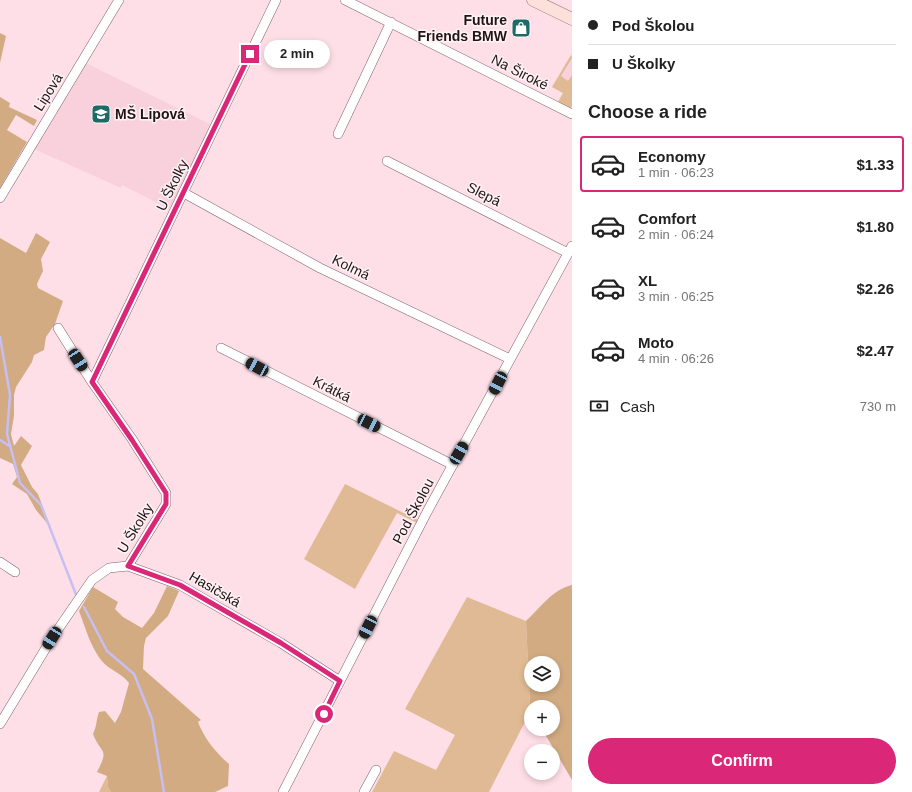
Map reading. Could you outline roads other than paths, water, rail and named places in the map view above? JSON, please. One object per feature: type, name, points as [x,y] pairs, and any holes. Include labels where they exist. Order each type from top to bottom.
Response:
[{"type":"main road","points":[[533,0],[572,19]]},
{"type":"street","name":"Lipová","points":[[0,198],[119,0]]},
{"type":"street","name":"U Školky","points":[[92,382],[276,0]]},
{"type":"street","name":"Na Široké","points":[[345,0],[572,114]]},
{"type":"street","points":[[338,134],[391,22]]},
{"type":"street","name":"Slepá","points":[[387,161],[570,249]]},
{"type":"street","name":"Kolmá","points":[[184,193],[320,268],[510,359]]},
{"type":"street","name":"Pod Školou","points":[[283,792],[453,465],[570,249]]},
{"type":"street","name":"U Školky","points":[[58,328],[166,493],[166,504],[128,566]]},
{"type":"street","name":"Krátká","points":[[221,348],[453,465]]},
{"type":"street","points":[[0,562],[15,572]]},
{"type":"street","name":"Hasičská","points":[[0,724],[52,638],[92,580],[109,568],[128,566],[180,585],[281,643],[340,681]]},
{"type":"street","points":[[364,792],[376,770]]},
{"type":"waterway","points":[[0,337],[10,395],[7,434],[20,483],[41,505],[77,597]]},
{"type":"waterway","points":[[0,440],[11,447]]},
{"type":"waterway","points":[[84,607],[107,651],[134,674],[152,719],[164,792]]},
{"type":"place","name":"Future Friends BMW","points":[[521,28]]},
{"type":"place","name":"MŠ Lipová","points":[[101,114]]}]
